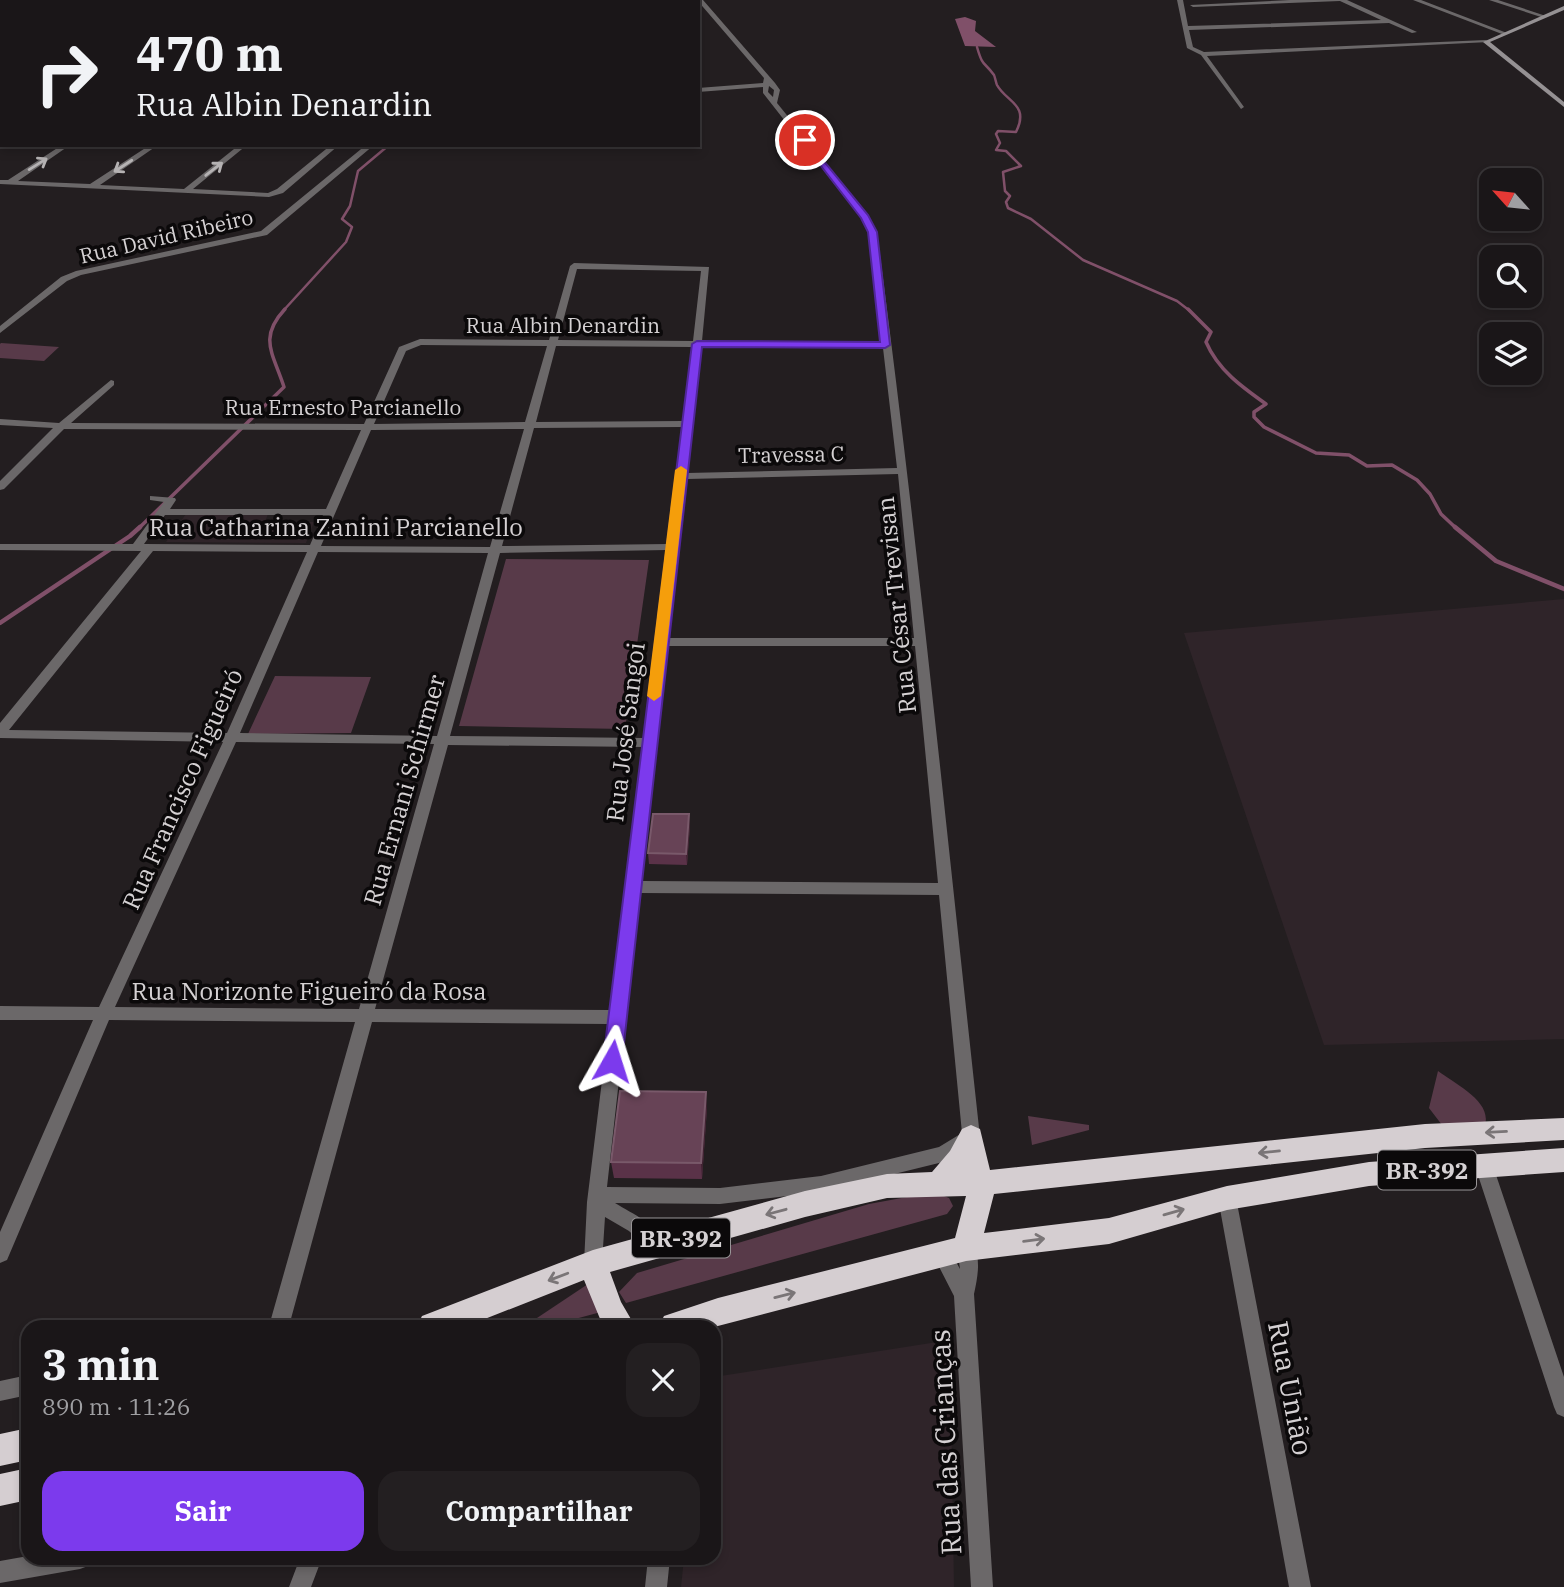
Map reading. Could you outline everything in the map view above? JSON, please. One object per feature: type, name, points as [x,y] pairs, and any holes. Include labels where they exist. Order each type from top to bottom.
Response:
[{"type":"highway","name":"BR-392","points":[[447,1320],[593,1263],[829,1199],[887,1186],[978,1183],[1425,1136],[1564,1129]]},
{"type":"highway","points":[[972,1146],[1000,1172],[1027,1176]]},
{"type":"highway","points":[[972,1146],[940,1183],[964,1195],[974,1215]]},
{"type":"highway","points":[[954,1252],[974,1215],[980,1193],[972,1146]]},
{"type":"highway","name":"BR-392","points":[[710,1319],[954,1252],[1109,1231],[1227,1198],[1369,1174],[1564,1160]]},
{"type":"highway","points":[[593,1263],[609,1310],[616,1320]]},
{"type":"highway","points":[[0,1450],[21,1446]]},
{"type":"highway","points":[[0,1490],[21,1486]]},
{"type":"street","name":"Rua César Trevisan","points":[[700,0],[768,82],[764,91],[869,222],[873,232],[885,345],[893,385],[903,471],[972,1146]]},
{"type":"street","points":[[1180,0],[1190,48],[1203,54],[1486,42],[1564,8]]},
{"type":"street","points":[[1193,5],[1341,0],[1414,32]]},
{"type":"street","points":[[1416,0],[1504,33]]},
{"type":"street","points":[[1492,0],[1543,16]]},
{"type":"street","points":[[1185,29],[1392,21]]},
{"type":"street","points":[[1486,42],[1564,105]]},
{"type":"street","points":[[1203,54],[1241,107]]},
{"type":"street","points":[[700,90],[768,82]]},
{"type":"street","points":[[4,182],[64,147]]},
{"type":"street","points":[[91,187],[152,147]]},
{"type":"street","points":[[184,192],[241,147]]},
{"type":"street","points":[[4,182],[269,195],[280,191],[335,147]]},
{"type":"street","name":"Rua David Ribeiro","points":[[2,328],[64,279],[79,273],[264,233],[369,147]]},
{"type":"street","name":"Rua Ernani Schirmer","points":[[281,1320],[574,266],[706,269]]},
{"type":"street","name":"Rua José Sangoi","points":[[593,1263],[597,1198],[617,1017],[706,269]]},
{"type":"street","name":"Rua Albin Denardin","points":[[408,344],[885,345]]},
{"type":"street","name":"Rua Francisco Figueiró","points":[[0,1254],[104,1014],[232,736],[402,349],[408,344]]},
{"type":"street","points":[[0,486],[61,426],[111,383]]},
{"type":"street","name":"Rua Ernesto Parcianello","points":[[0,422],[61,426],[368,427],[687,424]]},
{"type":"street","name":"Travessa C","points":[[681,476],[903,471]]},
{"type":"street","points":[[136,548],[171,500],[154,498]]},
{"type":"street","points":[[163,512],[330,512]]},
{"type":"street","name":"Rua Catharina Zanini Parcianello","points":[[0,547],[496,550],[672,547]]},
{"type":"street","points":[[0,733],[150,548]]},
{"type":"street","points":[[660,642],[921,642]]},
{"type":"street","points":[[0,733],[649,743]]},
{"type":"street","points":[[632,887],[947,889]]},
{"type":"street","name":"Rua Norizonte Figueiró da Rosa","points":[[0,1013],[617,1017]]},
{"type":"street","points":[[597,1198],[720,1196],[821,1184],[972,1146]]},
{"type":"street","points":[[1484,1166],[1564,1407]]},
{"type":"street","points":[[597,1198],[636,1225],[657,1245]]},
{"type":"street","name":"Rua União","points":[[1227,1198],[1300,1587]]},
{"type":"street","name":"Rua das Crianças","points":[[954,1252],[964,1294],[982,1587]]},
{"type":"street","points":[[0,1391],[21,1386]]},
{"type":"street","points":[[0,1572],[40,1565]]},
{"type":"street","points":[[300,1587],[308,1565]]},
{"type":"street","points":[[656,1587],[658,1565]]},
{"type":"shaded area","points":[[965,17],[976,21],[975,31],[996,47],[965,46],[955,19]]},
{"type":"shaded area","points":[[0,344],[59,347],[44,361],[0,358]]},
{"type":"shaded area","points":[[186,514],[268,514],[265,522],[314,522],[306,543],[166,542]]},
{"type":"shaded area","points":[[506,559],[649,560],[625,729],[459,726]]},
{"type":"shaded area","points":[[1564,599],[1564,1039],[1324,1045],[1184,633]]},
{"type":"shaded area","points":[[275,676],[371,677],[351,733],[248,734]]},
{"type":"shaded area","points":[[1438,1071],[1478,1101],[1486,1116],[1485,1125],[1442,1125],[1429,1108]]},
{"type":"shaded area","points":[[1028,1116],[1089,1125],[1089,1130],[1032,1145]]},
{"type":"shaded area","points":[[934,1192],[949,1198],[953,1206],[947,1214],[626,1303],[619,1292],[637,1273],[869,1204]]},
{"type":"shaded area","points":[[591,1282],[601,1312],[571,1320],[537,1318]]},
{"type":"shaded area","points":[[950,1340],[954,1587],[681,1587],[683,1565],[721,1565],[721,1376]]},
{"type":"building","points":[[653,814],[689,814],[686,854],[648,853]]},
{"type":"building","points":[[620,1091],[706,1092],[701,1163],[611,1162]]},
{"type":"waterway","points":[[977,47],[982,61],[994,75],[1001,91],[1019,109],[1020,123],[1016,132],[998,131],[996,134],[1000,143],[996,150],[1006,151],[1021,166],[1003,172],[1005,191],[1010,196],[1006,202],[1008,208],[1031,219],[1083,260],[1177,301],[1190,311]]},
{"type":"waterway","points":[[283,311],[346,242],[352,227],[342,219],[350,206],[358,171],[387,147]]},
{"type":"waterway","points":[[138,529],[284,387],[272,355],[270,337],[277,319],[285,309]]},
{"type":"waterway","points":[[1190,311],[1211,332],[1206,342],[1217,361],[1240,384],[1266,404],[1254,412],[1254,417],[1264,427],[1316,453],[1349,455],[1367,466],[1392,465],[1417,480],[1430,494],[1441,514],[1457,529]]},
{"type":"waterway","points":[[0,623],[140,527]]},
{"type":"waterway","points":[[1455,527],[1496,561],[1564,589]]},
{"type":"slow traffic","points":[[654,696],[681,470]]},
{"type":"route","points":[[612,1061],[697,344],[885,345],[873,232],[869,222],[805,140]]}]
